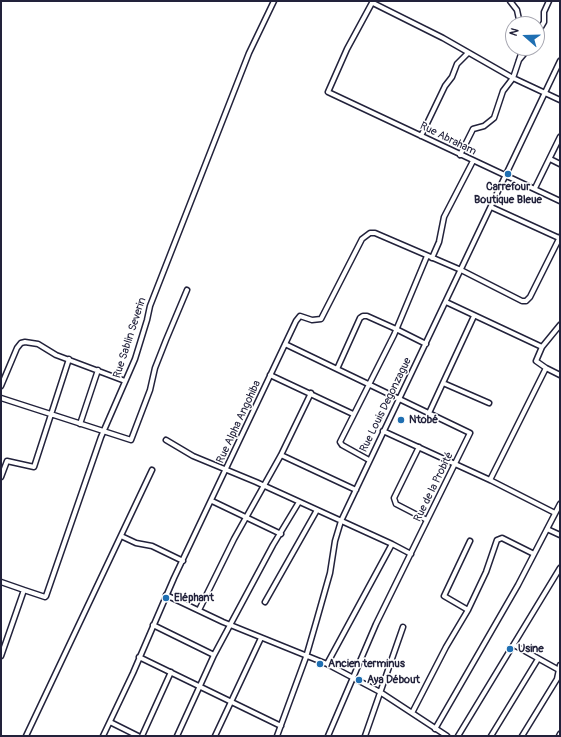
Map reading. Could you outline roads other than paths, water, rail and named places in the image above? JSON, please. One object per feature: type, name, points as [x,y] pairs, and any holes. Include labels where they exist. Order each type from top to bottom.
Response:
[{"type":"street","name":"Rue Sablin Severin","points":[[24,590],[45,597],[46,596],[103,432],[126,381],[146,326],[150,306],[194,189],[249,53],[274,1]]},
{"type":"street","points":[[510,1],[516,10],[518,16]]},
{"type":"street","points":[[544,16],[544,12],[549,1]]},
{"type":"street","points":[[373,2],[443,38],[467,54],[488,63],[513,78],[560,100]]},
{"type":"street","name":"Rue Abraham","points":[[373,2],[347,49],[328,92],[560,201]]},
{"type":"street","points":[[421,136],[459,61],[467,54]]},
{"type":"street","points":[[460,155],[473,129],[484,126],[494,118],[503,91],[513,78],[521,56]]},
{"type":"street","points":[[519,61],[525,56]]},
{"type":"street","name":"Rue Louis Degonzague","points":[[277,736],[306,657],[328,580],[340,521],[426,344],[560,61]]},
{"type":"street","points":[[535,188],[560,137]]},
{"type":"street","points":[[550,159],[560,164]]},
{"type":"street","points":[[432,258],[439,242],[444,217],[473,161]]},
{"type":"street","points":[[491,208],[560,238]]},
{"type":"street","name":"Rue Alpha Angohiba","points":[[103,736],[166,595],[227,470],[298,317],[300,316],[317,320],[321,319],[366,235],[376,233],[461,270],[522,301],[526,301],[530,297],[560,238]]},
{"type":"street","points":[[369,460],[342,445],[340,442],[396,328],[427,256]]},
{"type":"street","points":[[1,398],[103,432],[130,440],[132,439],[150,390],[155,368],[187,290]]},
{"type":"street","points":[[446,302],[542,347]]},
{"type":"street","points":[[337,369],[360,318],[363,316],[367,316],[396,328],[426,344]]},
{"type":"street","points":[[429,413],[474,316]]},
{"type":"street","points":[[560,325],[542,347],[536,361],[546,368],[560,374]]},
{"type":"street","points":[[1,386],[15,351],[21,343],[38,344],[56,355],[126,381]]},
{"type":"street","name":"Rue de la Probité","points":[[285,344],[470,433],[376,624],[328,736]]},
{"type":"street","points":[[1,476],[7,461],[34,467],[70,359]]},
{"type":"street","points":[[490,480],[546,368]]},
{"type":"street","points":[[80,424],[98,370]]},
{"type":"street","points":[[270,375],[353,414]]},
{"type":"street","points":[[443,383],[489,403]]},
{"type":"street","points":[[199,610],[246,517],[281,455],[311,393]]},
{"type":"street","points":[[383,431],[455,463],[555,512]]},
{"type":"street","points":[[166,440],[193,456],[300,502],[411,554]]},
{"type":"street","points":[[418,447],[394,498],[396,504],[427,520]]},
{"type":"street","points":[[281,455],[356,490]]},
{"type":"street","points":[[26,736],[152,470]]},
{"type":"street","points":[[212,501],[281,534]]},
{"type":"street","points":[[177,736],[214,656],[300,502]]},
{"type":"street","points":[[435,729],[518,585],[560,504]]},
{"type":"street","points":[[265,602],[317,510]]},
{"type":"street","points":[[547,528],[560,535]]},
{"type":"street","points":[[121,536],[136,543],[152,546],[183,561]]},
{"type":"street","points":[[412,713],[446,647],[468,610],[486,572],[497,540],[502,538],[534,554]]},
{"type":"street","points":[[468,610],[444,596],[470,541]]},
{"type":"street","points":[[326,664],[392,544]]},
{"type":"street","points":[[458,736],[560,568]]},
{"type":"street","points":[[1,582],[24,590],[1,656]]},
{"type":"street","points":[[166,595],[261,638],[326,664],[380,692],[446,736]]},
{"type":"street","points":[[153,625],[214,656]]},
{"type":"street","points":[[365,736],[403,627]]},
{"type":"street","points":[[215,736],[261,638]]},
{"type":"street","points":[[514,644],[538,659],[559,668],[557,679],[522,736]]},
{"type":"street","points":[[139,657],[281,726]]},
{"type":"street","points":[[491,736],[538,659]]},
{"type":"street","points":[[142,736],[171,672]]},
{"type":"street","points":[[110,722],[138,736]]},
{"type":"place","name":"Carrefour Boutique Bleue","points":[[508,174]]},
{"type":"place","name":"Ntobé","points":[[401,420]]},
{"type":"place","name":"Eléphant","points":[[166,598]]},
{"type":"place","name":"Usine","points":[[510,649]]},
{"type":"place","name":"Ancien terminus","points":[[320,664]]},
{"type":"place","name":"Aya Débout","points":[[359,680]]}]
